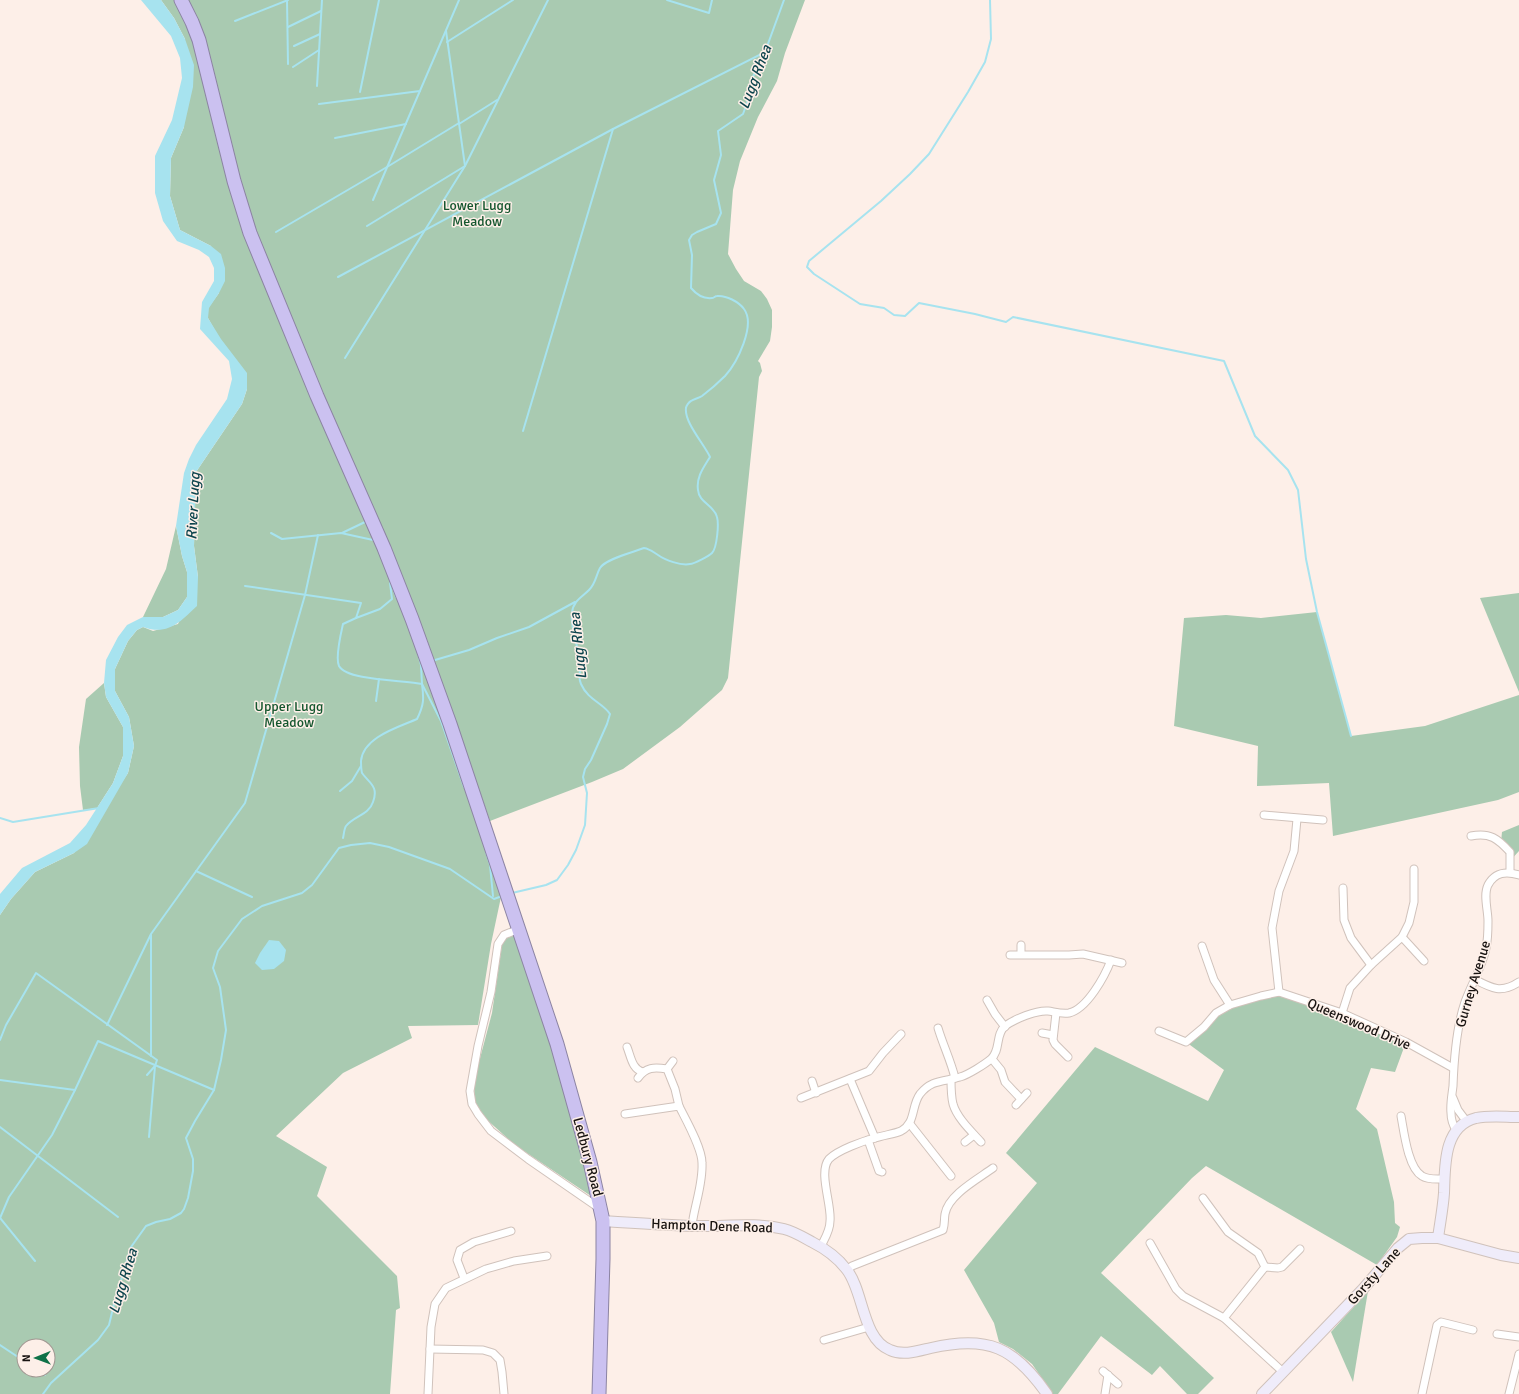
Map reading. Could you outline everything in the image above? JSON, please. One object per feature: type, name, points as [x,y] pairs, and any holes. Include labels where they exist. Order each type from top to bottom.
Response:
[{"type":"highway","name":"Ledbury Road","points":[[181,0],[199,40],[234,182],[250,233],[317,396],[402,592],[448,716],[557,1044],[590,1162],[602,1215],[604,1238],[599,1394]]},
{"type":"street","points":[[1264,815],[1323,820]]},
{"type":"street","points":[[1159,1031],[1186,1042],[1204,1027],[1216,1013],[1230,1005],[1279,992],[1272,928],[1279,891],[1294,851],[1297,819]]},
{"type":"street","points":[[1471,836],[1482,833],[1501,843],[1510,852],[1510,872],[1519,876]]},
{"type":"street","points":[[1342,1013],[1350,988],[1371,965],[1402,937],[1409,923],[1414,902],[1414,869]]},
{"type":"street","name":"Gurney Avenue","points":[[1456,1130],[1453,1124],[1451,1111],[1453,1068],[1462,1014],[1474,979],[1485,954],[1488,921],[1486,896],[1488,885],[1497,875],[1502,872],[1510,872]]},
{"type":"street","points":[[1343,888],[1344,920],[1351,938],[1371,965]]},
{"type":"street","points":[[519,929],[504,935],[498,944],[491,992],[478,1046],[470,1091],[472,1104],[491,1131],[602,1215]]},
{"type":"street","points":[[1402,937],[1424,961]]},
{"type":"street","points":[[1021,945],[1021,954]]},
{"type":"street","points":[[1202,946],[1214,980],[1230,1005]]},
{"type":"street","points":[[1010,955],[1083,954],[1122,963]]},
{"type":"street","points":[[821,1246],[826,1237],[830,1222],[830,1210],[824,1178],[826,1164],[831,1157],[871,1139],[902,1130],[910,1124],[915,1103],[921,1092],[934,1083],[965,1076],[992,1059],[1000,1033],[1005,1027],[1019,1019],[1038,1012],[1069,1013],[1082,1004],[1101,983],[1111,960]]},
{"type":"street","points":[[1474,979],[1493,988],[1502,989],[1519,982]]},
{"type":"street","name":"Queenswood Drive","points":[[1279,992],[1342,1013],[1406,1042],[1453,1068]]},
{"type":"street","points":[[987,1000],[1005,1027]]},
{"type":"street","points":[[1056,1013],[1053,1035],[1055,1044],[1068,1056]]},
{"type":"street","points":[[938,1028],[943,1046],[952,1065],[952,1097],[955,1109],[981,1142]]},
{"type":"street","points":[[1042,1033],[1053,1035]]},
{"type":"street","points":[[801,1098],[869,1071],[901,1034]]},
{"type":"street","points":[[627,1047],[634,1066],[640,1075],[649,1068],[667,1069]]},
{"type":"street","points":[[992,1059],[1001,1070],[1005,1082],[1018,1102],[1027,1093]]},
{"type":"street","points":[[667,1069],[673,1062]]},
{"type":"street","points":[[667,1069],[675,1088],[679,1106],[692,1129],[702,1162],[701,1181],[693,1219]]},
{"type":"street","points":[[850,1079],[871,1139],[880,1172],[876,1178]]},
{"type":"street","points":[[812,1081],[816,1093]]},
{"type":"street","name":"Gurney Avenue","points":[[1452,1096],[1458,1110],[1467,1122]]},
{"type":"street","points":[[625,1114],[679,1106]]},
{"type":"street","points":[[1400,1116],[1411,1161],[1416,1172],[1424,1177],[1444,1179]]},
{"type":"street","points":[[1438,1238],[1442,1214],[1448,1147],[1456,1130],[1467,1122],[1484,1117],[1519,1117]]},
{"type":"street","points":[[910,1124],[945,1162],[951,1176]]},
{"type":"street","points":[[965,1142],[974,1135]]},
{"type":"street","points":[[847,1270],[852,1266],[943,1230],[945,1214],[950,1202],[960,1191],[993,1168]]},
{"type":"street","points":[[1203,1198],[1228,1232],[1258,1253],[1265,1267]]},
{"type":"street","name":"Hampton Dene Road","points":[[602,1215],[693,1226],[746,1225],[786,1229],[821,1246],[847,1270],[857,1290],[869,1327],[878,1343],[884,1348],[900,1353],[963,1344],[982,1344],[994,1346],[1022,1362],[1031,1371],[1047,1394]]},
{"type":"street","points":[[464,1278],[457,1260],[460,1250],[474,1242],[511,1231]]},
{"type":"street","name":"Gorsty Lane","points":[[1262,1394],[1363,1289],[1404,1243],[1412,1238],[1438,1238],[1501,1255],[1519,1258]]},
{"type":"street","points":[[1150,1243],[1176,1289],[1183,1296],[1224,1318],[1283,1372]]},
{"type":"street","points":[[1265,1267],[1282,1267],[1300,1249]]},
{"type":"street","points":[[428,1394],[431,1327],[435,1304],[446,1288],[464,1278],[486,1269],[514,1261],[547,1256]]},
{"type":"street","points":[[1224,1318],[1265,1267]]},
{"type":"street","points":[[1422,1394],[1437,1326],[1441,1322],[1473,1330]]},
{"type":"street","points":[[824,1340],[869,1327]]},
{"type":"street","points":[[1497,1334],[1519,1337]]},
{"type":"street","points":[[430,1349],[483,1350],[493,1353],[500,1360],[504,1394]]},
{"type":"street","points":[[1509,1394],[1519,1354]]},
{"type":"street","points":[[1106,1394],[1105,1373],[1118,1384]]},
{"type":"green space","name":"Upper Lugg Meadow","points":[[161,0],[174,0],[190,29],[232,197],[247,243],[308,389],[370,528],[406,617],[445,728],[501,897],[491,944],[478,1025],[408,1026],[412,1038],[343,1073],[276,1136],[327,1167],[317,1196],[397,1276],[400,1308],[396,1310],[390,1394],[0,1394],[0,915],[11,899],[35,872],[74,853],[128,773],[134,746],[129,717],[115,691],[115,669],[128,641],[137,630],[143,627],[153,631],[178,624],[198,577],[194,546],[196,472],[242,404],[247,389],[208,318],[208,308],[219,293],[211,246],[180,230],[170,196],[171,158],[184,127],[185,39],[174,18]]},
{"type":"green space","name":"Lower Lugg Meadow","points":[[185,0],[805,0],[785,53],[777,81],[758,117],[740,161],[733,190],[728,254],[744,281],[761,291],[767,299],[772,310],[772,327],[770,341],[758,361],[762,371],[759,377],[728,678],[722,690],[680,727],[623,769],[490,821],[427,640],[384,534],[357,474],[246,210]]},
{"type":"green space","points":[[176,526],[187,572],[187,597],[178,610],[163,617],[143,617],[166,569]]},
{"type":"green space","points":[[1519,593],[1519,692],[1480,598]]},
{"type":"green space","points":[[1317,612],[1351,736],[1425,726],[1519,695],[1519,792],[1498,800],[1333,836],[1329,783],[1257,786],[1258,746],[1174,726],[1184,618],[1226,615],[1261,618]]},
{"type":"green space","points":[[104,683],[106,697],[123,727],[123,756],[113,783],[97,808],[83,810],[80,786],[79,747],[86,699]]},
{"type":"green space","points":[[1519,825],[1519,851],[1509,862],[1501,842],[1502,832]]},
{"type":"green space","points":[[507,936],[516,936],[559,1069],[594,1198],[515,1145],[485,1118],[475,1102],[474,1087],[478,1066],[492,1013],[502,945]]},
{"type":"green space","points":[[1279,992],[1297,997],[1406,1042],[1395,1072],[1371,1068],[1356,1109],[1377,1129],[1394,1202],[1395,1223],[1400,1227],[1397,1237],[1377,1265],[1206,1166],[1192,1178],[1101,1273],[1214,1378],[1198,1394],[1187,1394],[1160,1366],[1152,1375],[1101,1336],[1058,1394],[1053,1394],[1032,1364],[1013,1349],[999,1342],[994,1323],[964,1270],[1037,1183],[1006,1153],[1095,1047],[1208,1101],[1224,1070],[1186,1042],[1216,1013]]},
{"type":"green space","points":[[1368,1291],[1353,1382],[1331,1332]]},
{"type":"water","name":"River Lugg","points":[[141,0],[161,0],[174,18],[185,39],[194,65],[193,87],[184,127],[171,158],[170,196],[180,230],[211,246],[221,254],[225,268],[225,281],[209,308],[208,318],[221,339],[247,373],[247,389],[242,404],[196,472],[194,546],[198,577],[197,606],[179,622],[167,629],[160,630],[143,627],[137,630],[128,641],[115,669],[115,691],[129,717],[134,746],[128,773],[87,844],[74,853],[35,872],[11,899],[0,915],[0,894],[22,868],[70,843],[86,825],[113,783],[123,756],[123,727],[106,697],[104,683],[106,660],[118,637],[127,625],[143,617],[163,617],[178,610],[187,597],[187,572],[176,526],[184,473],[196,445],[227,399],[232,379],[229,361],[200,329],[202,302],[214,281],[214,268],[209,257],[199,250],[177,241],[163,221],[155,193],[155,156],[172,120],[182,78],[180,58],[171,36]]},
{"type":"water","points":[[269,940],[279,941],[286,950],[284,961],[274,969],[262,970],[255,963]]},
{"type":"waterway","points":[[287,0],[288,64]]},
{"type":"waterway","points":[[235,21],[288,0]]},
{"type":"waterway","points":[[317,86],[322,0]]},
{"type":"waterway","points":[[360,92],[379,0]]},
{"type":"waterway","points":[[373,200],[459,0]]},
{"type":"waterway","points":[[447,42],[513,0]]},
{"type":"waterway","points":[[367,226],[465,166],[548,0]]},
{"type":"waterway","points":[[667,0],[709,13],[712,0]]},
{"type":"waterway","name":"Lugg Rhea","points":[[512,893],[546,885],[557,880],[568,865],[576,850],[585,825],[587,793],[583,777],[585,769],[591,760],[610,714],[604,707],[591,698],[580,681],[579,655],[572,625],[574,605],[595,582],[600,568],[613,559],[644,548],[669,561],[682,564],[692,564],[712,553],[714,550],[718,530],[718,520],[713,510],[701,498],[698,490],[698,481],[701,472],[710,457],[688,420],[686,408],[690,402],[705,394],[730,370],[744,344],[748,324],[744,309],[739,304],[721,296],[706,298],[697,294],[691,288],[692,255],[689,240],[692,235],[697,232],[716,224],[721,213],[714,180],[721,155],[718,131],[743,114],[747,103],[751,81],[765,52],[784,0]]},
{"type":"waterway","points":[[990,0],[991,39],[985,62],[929,154],[881,201],[809,261],[807,267],[814,274],[860,304],[884,308],[894,315],[905,316],[919,303],[975,314],[1006,322],[1013,317],[1224,361],[1255,436],[1288,470],[1298,490],[1306,559],[1317,612],[1351,736]]},
{"type":"waterway","points":[[288,27],[321,11]]},
{"type":"waterway","points":[[345,358],[465,166],[446,31]]},
{"type":"waterway","points":[[294,46],[320,34]]},
{"type":"waterway","points":[[293,67],[319,50]]},
{"type":"waterway","points":[[338,277],[613,129],[765,52]]},
{"type":"waterway","points":[[319,104],[420,91]]},
{"type":"waterway","points":[[459,124],[497,100]]},
{"type":"waterway","points":[[276,232],[459,123]]},
{"type":"waterway","points":[[335,138],[406,124]]},
{"type":"waterway","points":[[523,431],[613,129]]},
{"type":"waterway","points":[[342,533],[365,522]]},
{"type":"waterway","points":[[271,533],[282,539],[341,533],[373,540]]},
{"type":"waterway","points":[[107,1025],[151,934],[245,803],[305,595],[318,535]]},
{"type":"waterway","points":[[390,580],[396,597]]},
{"type":"waterway","points":[[245,586],[361,603],[356,618],[380,609],[392,599],[390,583]]},
{"type":"waterway","points":[[435,660],[469,650],[529,627],[575,602]]},
{"type":"waterway","points":[[343,838],[346,826],[365,813],[371,806],[375,797],[374,788],[362,773],[361,761],[363,753],[368,745],[375,739],[392,729],[417,719],[421,710],[423,698],[422,684],[353,675],[344,671],[339,666],[338,652],[343,624],[356,618]]},
{"type":"waterway","points":[[418,653],[421,665],[422,684],[441,721],[464,787]]},
{"type":"waterway","points":[[376,701],[379,679]]},
{"type":"waterway","points":[[340,791],[352,781],[361,766]]},
{"type":"waterway","points":[[0,818],[13,822],[99,808]]},
{"type":"waterway","name":"Lugg Rhea","points":[[43,1394],[51,1383],[98,1340],[109,1325],[131,1247],[146,1226],[170,1219],[181,1213],[184,1209],[188,1198],[193,1171],[193,1159],[186,1138],[214,1090],[226,1030],[220,987],[213,968],[218,951],[242,919],[262,906],[302,893],[312,885],[339,848],[370,843],[389,847],[450,869],[494,899],[502,896]]},
{"type":"waterway","points":[[486,852],[490,865],[493,896]]},
{"type":"waterway","points":[[196,871],[252,897]]},
{"type":"waterway","points":[[151,935],[151,1056]]},
{"type":"waterway","points":[[0,1040],[6,1025],[36,973],[157,1060],[155,1066],[147,1075]]},
{"type":"waterway","points":[[0,1218],[9,1197],[52,1135],[98,1041],[214,1090]]},
{"type":"waterway","points":[[149,1137],[155,1066]]},
{"type":"waterway","points":[[0,1080],[75,1090]]},
{"type":"waterway","points":[[0,1127],[118,1217]]},
{"type":"waterway","points":[[0,1218],[35,1261]]},
{"type":"waterway","points":[[0,1345],[16,1356]]}]
